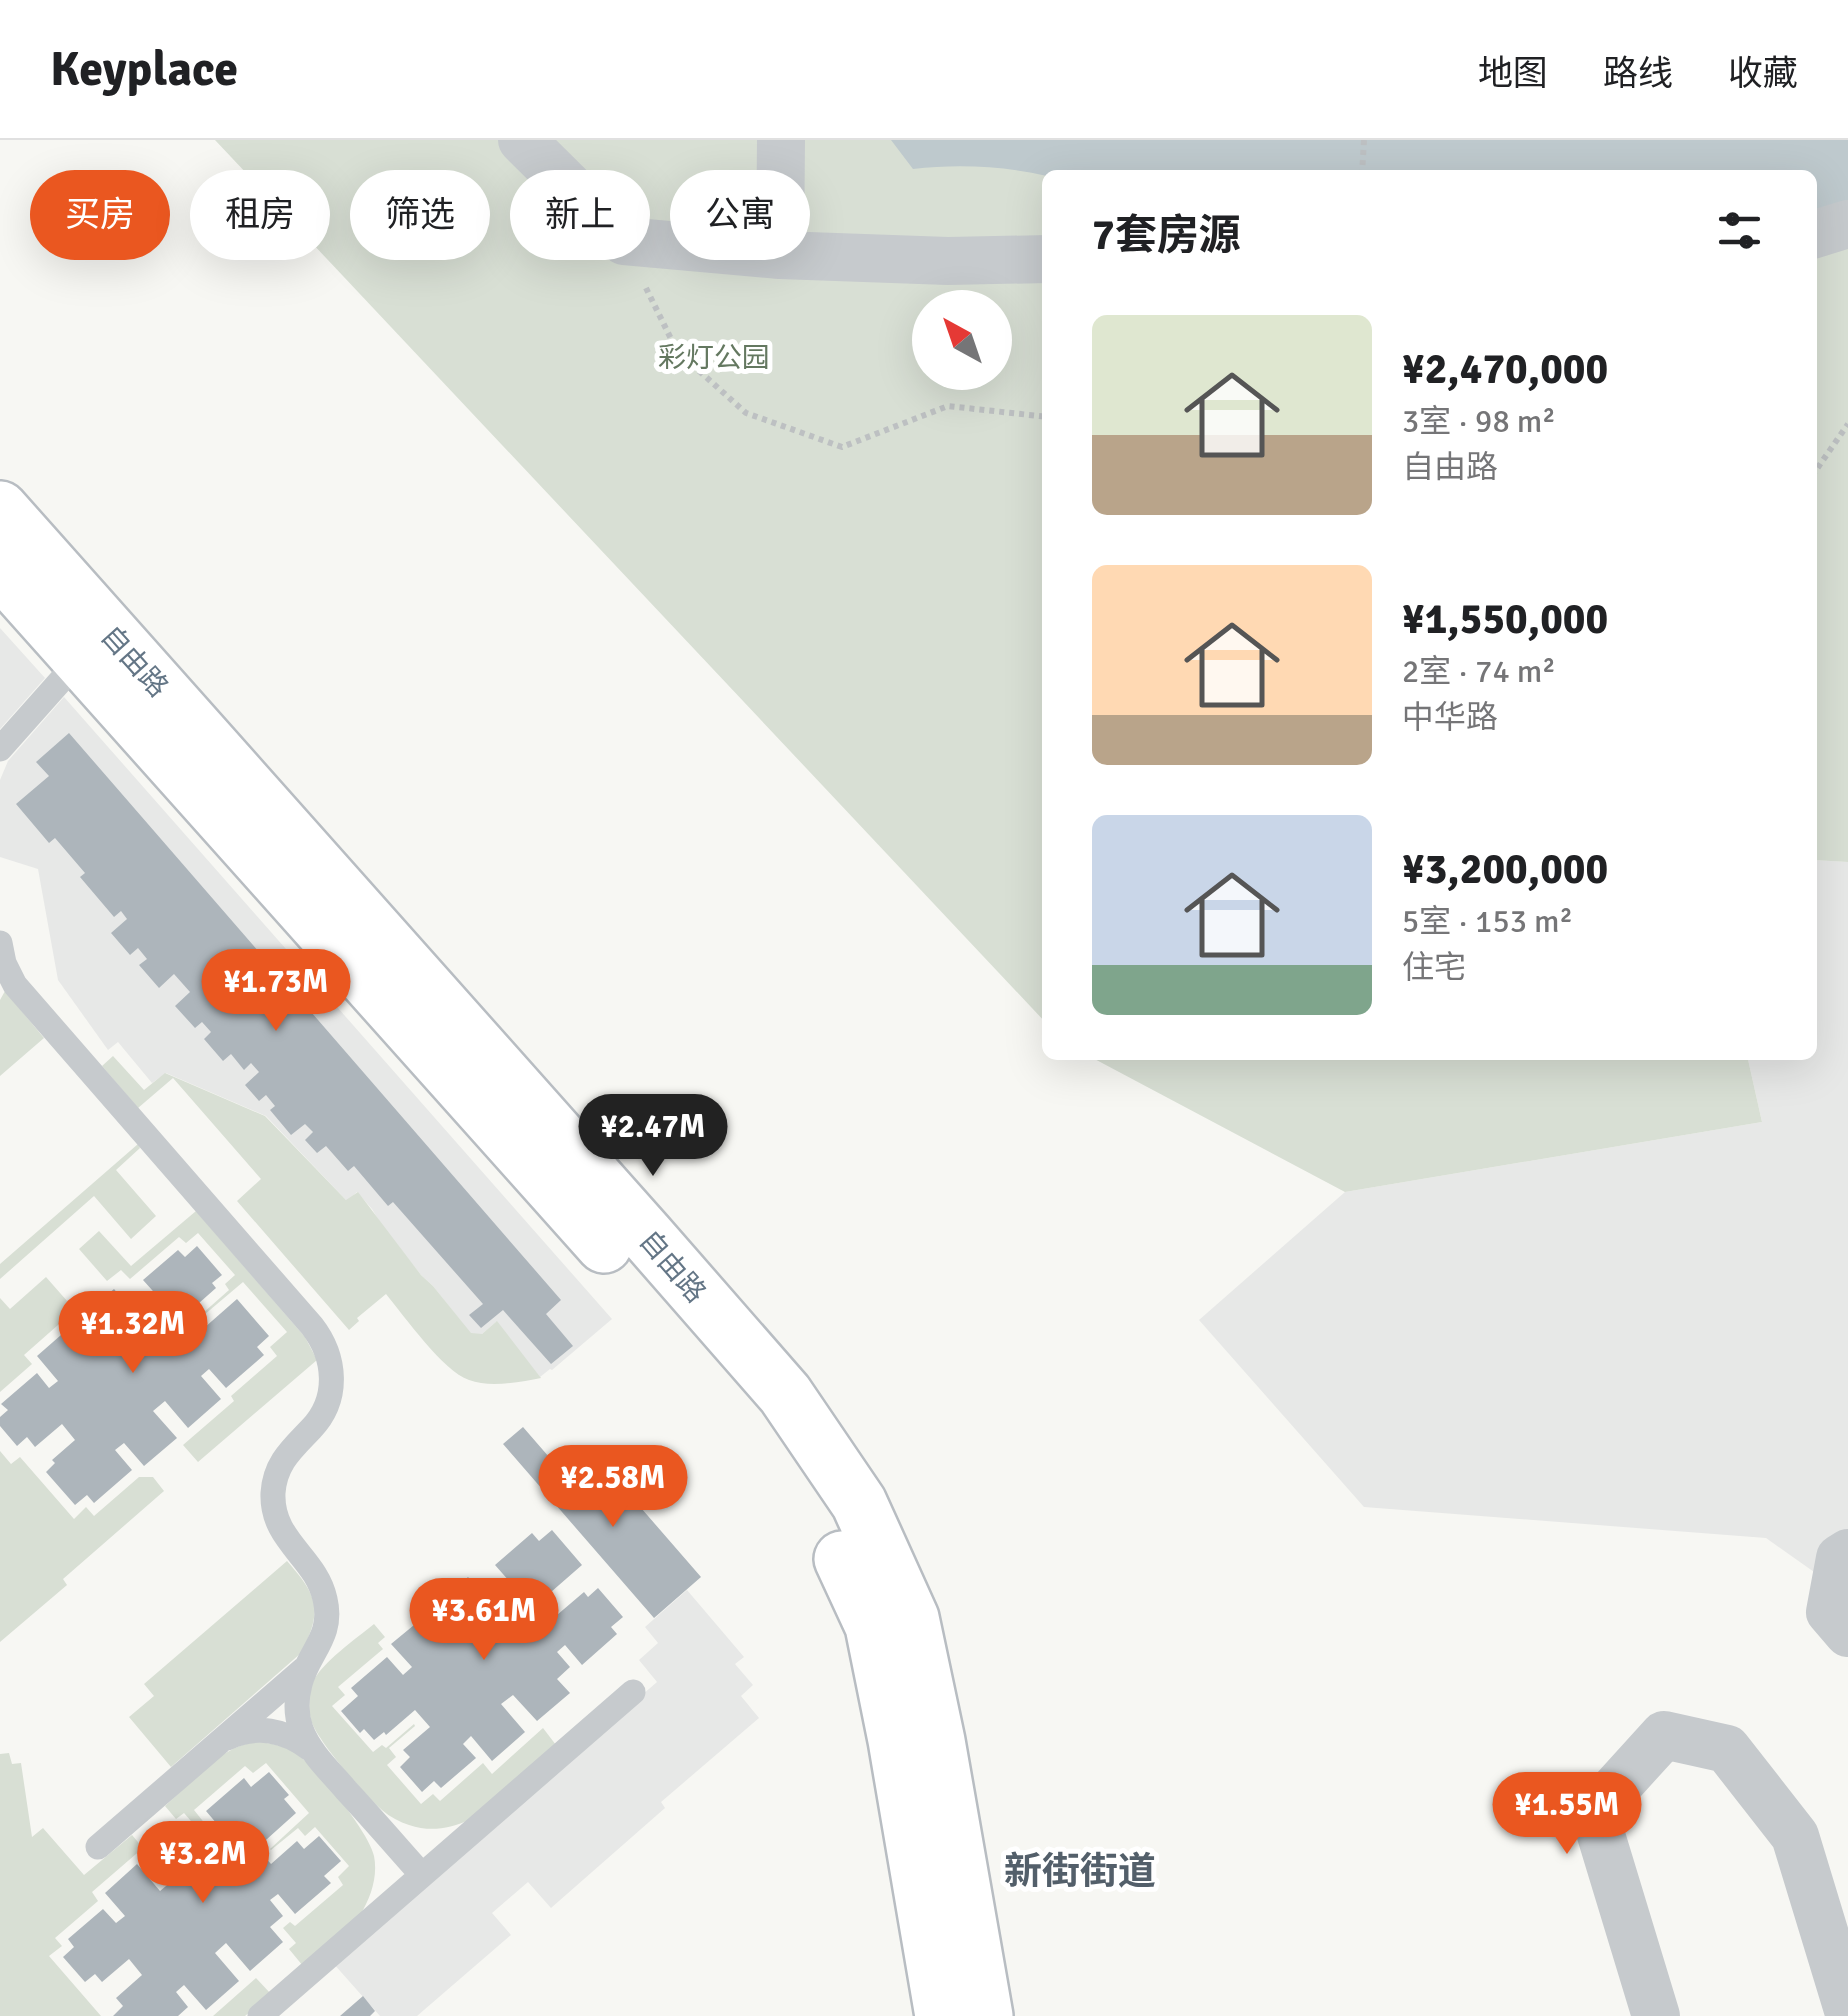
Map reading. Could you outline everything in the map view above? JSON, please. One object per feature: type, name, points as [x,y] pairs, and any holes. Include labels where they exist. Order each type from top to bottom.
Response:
[{"type":"main road","name":"自由路","points":[[0,509],[785,1394],[859,1503],[911,1618],[938,1741],[985,2016]]},
{"type":"main road","name":"自由路","points":[[0,569],[754,1414],[826,1522],[873,1626],[943,2016]]},
{"type":"street","points":[[522,140],[552,170]]},
{"type":"street","points":[[781,140],[781,170]]},
{"type":"street","points":[[1817,233],[1848,224]]},
{"type":"street","points":[[810,256],[1042,260]]},
{"type":"street","points":[[1848,1553],[1840,1558],[1830,1612],[1848,1633]]},
{"type":"street","points":[[1656,2016],[1594,1812],[1664,1735],[1728,1749],[1795,1836],[1848,2010]]},
{"type":"lane","points":[[0,750],[80,658]]},
{"type":"lane","points":[[0,943],[4,964],[15,985],[312,1326],[324,1345],[332,1369],[330,1396],[320,1418],[288,1451],[274,1489],[274,1510],[281,1530],[318,1578],[325,1597],[324,1634],[299,1686],[297,1712],[314,1752]]},
{"type":"lane","points":[[98,1847],[308,1666]]},
{"type":"lane","points":[[260,2016],[633,1692]]},
{"type":"lane","points":[[218,1743],[244,1731],[264,1730],[293,1737],[314,1752],[422,1875]]},
{"type":"path","points":[[1362,170],[1364,140]]},
{"type":"path","points":[[633,260],[677,351],[746,413],[842,447],[948,406],[1042,416]]},
{"type":"path","points":[[1817,469],[1848,424]]},
{"type":"shaded area","points":[[891,140],[1848,140],[1848,204],[1817,214],[1817,170],[1042,170],[1042,175],[980,167],[913,169]]},
{"type":"shaded area","points":[[0,628],[45,678],[0,729]]},
{"type":"shaded area","points":[[64,697],[612,1319],[552,1370],[540,1377],[496,1322],[482,1334],[471,1334],[357,1192],[347,1201],[266,1116],[166,1073],[152,1083],[118,1042],[108,1050],[58,980],[38,869],[0,857],[0,780],[8,761]]},
{"type":"shaded area","points":[[1817,860],[1848,862],[1848,1596],[1766,1538],[1364,1507],[1199,1320],[1345,1192],[1762,1122],[1748,1060],[1817,1060]]},
{"type":"shaded area","points":[[687,1590],[744,1657],[735,1664],[753,1685],[741,1696],[759,1718],[661,1802],[665,1808],[551,1908],[528,1882],[492,1913],[511,1935],[417,2016],[380,2016],[333,1963],[657,1682],[639,1660],[658,1643],[645,1627]]},
{"type":"green space","name":"彩灯公园","points":[[215,140],[1848,140],[1848,862],[1817,860],[1817,170],[1042,170],[1042,1019],[328,260],[330,170],[243,170]]},
{"type":"green space","points":[[5,991],[44,1038],[0,1076],[0,1000]]},
{"type":"green space","points":[[113,1056],[144,1090],[165,1073],[265,1116],[346,1200],[358,1192],[471,1333],[482,1334],[497,1321],[541,1378],[486,1384],[459,1375],[425,1342],[386,1294],[357,1318],[359,1321],[349,1330],[237,1201],[261,1179],[173,1078],[138,1108],[102,1066]]},
{"type":"green space","points":[[1096,1060],[1748,1060],[1762,1122],[1345,1192]]},
{"type":"green space","points":[[138,1144],[140,1148],[116,1170],[156,1216],[131,1239],[94,1196],[0,1279],[0,1264]]},
{"type":"green space","points":[[196,1211],[305,1337],[317,1360],[198,1462],[183,1445],[234,1401],[231,1396],[277,1356],[270,1347],[287,1332],[243,1282],[204,1315],[229,1290],[225,1284],[235,1275],[198,1233],[186,1243],[179,1237],[130,1279],[121,1270],[107,1281],[79,1249],[99,1231],[131,1266]]},
{"type":"green space","points":[[46,1277],[75,1310],[24,1355],[32,1364],[0,1392],[0,1298],[10,1309]]},
{"type":"green space","points":[[0,1451],[11,1464],[20,1457],[74,1519],[86,1507],[94,1516],[139,1477],[153,1477],[164,1491],[63,1579],[67,1585],[0,1642]]},
{"type":"green space","points":[[287,1561],[305,1584],[314,1604],[312,1625],[301,1653],[171,1767],[129,1717],[154,1696],[144,1684]]},
{"type":"green space","points":[[374,1624],[385,1637],[378,1643],[383,1649],[338,1687],[345,1695],[332,1706],[373,1752],[382,1745],[386,1748],[414,1724],[389,1748],[396,1757],[387,1765],[421,1804],[433,1794],[440,1801],[483,1763],[492,1774],[543,1728],[556,1745],[469,1820],[432,1829],[406,1824],[388,1815],[332,1754],[315,1729],[309,1711],[317,1675]]},
{"type":"green space","points":[[256,1742],[285,1748],[303,1759],[352,1816],[374,1856],[373,1887],[360,1915],[303,1966],[289,1949],[296,1943],[283,1928],[290,1922],[295,1926],[343,1885],[338,1877],[349,1866],[315,1827],[305,1836],[298,1828],[270,1849],[309,1813],[266,1763],[253,1773],[245,1766],[194,1810],[210,1830],[203,1835],[184,1813],[176,1819],[165,1806],[218,1758]]},
{"type":"green space","points":[[9,1753],[12,1764],[21,1763],[32,1837],[43,1828],[84,1875],[132,1835],[143,1848],[92,1892],[98,1901],[55,1938],[62,1946],[49,1956],[101,2016],[0,2016],[0,1754]]},
{"type":"green space","points":[[256,1978],[271,1994],[245,2016],[213,2016]]},
{"type":"building","points":[[69,733],[561,1300],[546,1314],[573,1346],[551,1364],[503,1310],[481,1328],[469,1315],[483,1304],[393,1202],[388,1206],[354,1166],[348,1171],[326,1146],[317,1153],[305,1140],[313,1132],[305,1124],[291,1135],[270,1110],[275,1106],[266,1095],[259,1101],[245,1085],[259,1072],[251,1063],[244,1070],[231,1054],[223,1061],[204,1039],[211,1032],[202,1022],[195,1028],[175,1006],[190,992],[174,974],[159,988],[139,965],[147,959],[138,948],[130,955],[111,933],[127,919],[121,911],[114,917],[80,877],[85,873],[55,838],[49,843],[16,804],[49,776],[36,762]]},
{"type":"building","points":[[197,1246],[222,1275],[212,1283],[216,1288],[190,1311],[204,1328],[237,1299],[269,1336],[257,1347],[264,1355],[226,1388],[209,1369],[201,1376],[221,1399],[188,1428],[165,1401],[153,1411],[177,1438],[144,1466],[124,1443],[115,1450],[132,1470],[94,1503],[87,1495],[75,1505],[46,1472],[55,1463],[52,1460],[75,1440],[62,1424],[35,1447],[27,1437],[17,1446],[0,1426],[0,1417],[8,1410],[1,1404],[37,1373],[49,1388],[58,1381],[37,1356],[69,1328],[93,1355],[105,1345],[81,1317],[114,1289],[126,1303],[139,1292],[152,1308],[161,1300],[143,1280],[178,1250],[185,1257]]},
{"type":"building","points":[[523,1427],[588,1502],[615,1478],[701,1577],[654,1618],[503,1444]]},
{"type":"building","points":[[552,1530],[582,1565],[543,1599],[557,1615],[584,1592],[588,1597],[598,1588],[623,1617],[611,1627],[617,1634],[582,1665],[565,1645],[557,1652],[570,1667],[557,1679],[570,1693],[537,1721],[513,1695],[501,1704],[525,1732],[492,1761],[471,1736],[463,1744],[476,1758],[441,1788],[434,1781],[422,1792],[400,1767],[410,1757],[403,1750],[430,1727],[415,1710],[386,1735],[384,1732],[374,1740],[364,1729],[360,1733],[341,1711],[358,1696],[351,1688],[387,1657],[403,1675],[412,1667],[391,1644],[425,1616],[447,1642],[459,1632],[435,1606],[468,1577],[489,1601],[510,1582],[495,1565],[532,1533],[539,1541]]},
{"type":"building","points":[[269,1772],[289,1795],[284,1799],[296,1813],[257,1848],[271,1864],[297,1841],[304,1849],[319,1836],[341,1861],[324,1876],[331,1883],[295,1914],[278,1894],[270,1900],[283,1916],[270,1927],[283,1942],[250,1971],[226,1943],[215,1953],[239,1981],[206,2010],[184,1985],[176,1992],[188,2007],[178,2016],[113,2016],[123,2006],[116,1998],[142,1975],[129,1959],[102,1982],[95,1974],[85,1982],[63,1957],[74,1947],[68,1939],[103,1909],[116,1923],[125,1916],[105,1893],[137,1864],[160,1891],[172,1881],[149,1854],[182,1826],[201,1849],[223,1831],[206,1811],[244,1778],[251,1787]]},
{"type":"building","points":[[363,1996],[375,2011],[370,2016],[340,2016]]},
{"type":"district","name":"新街街道","points":[[1080,1871]]}]
